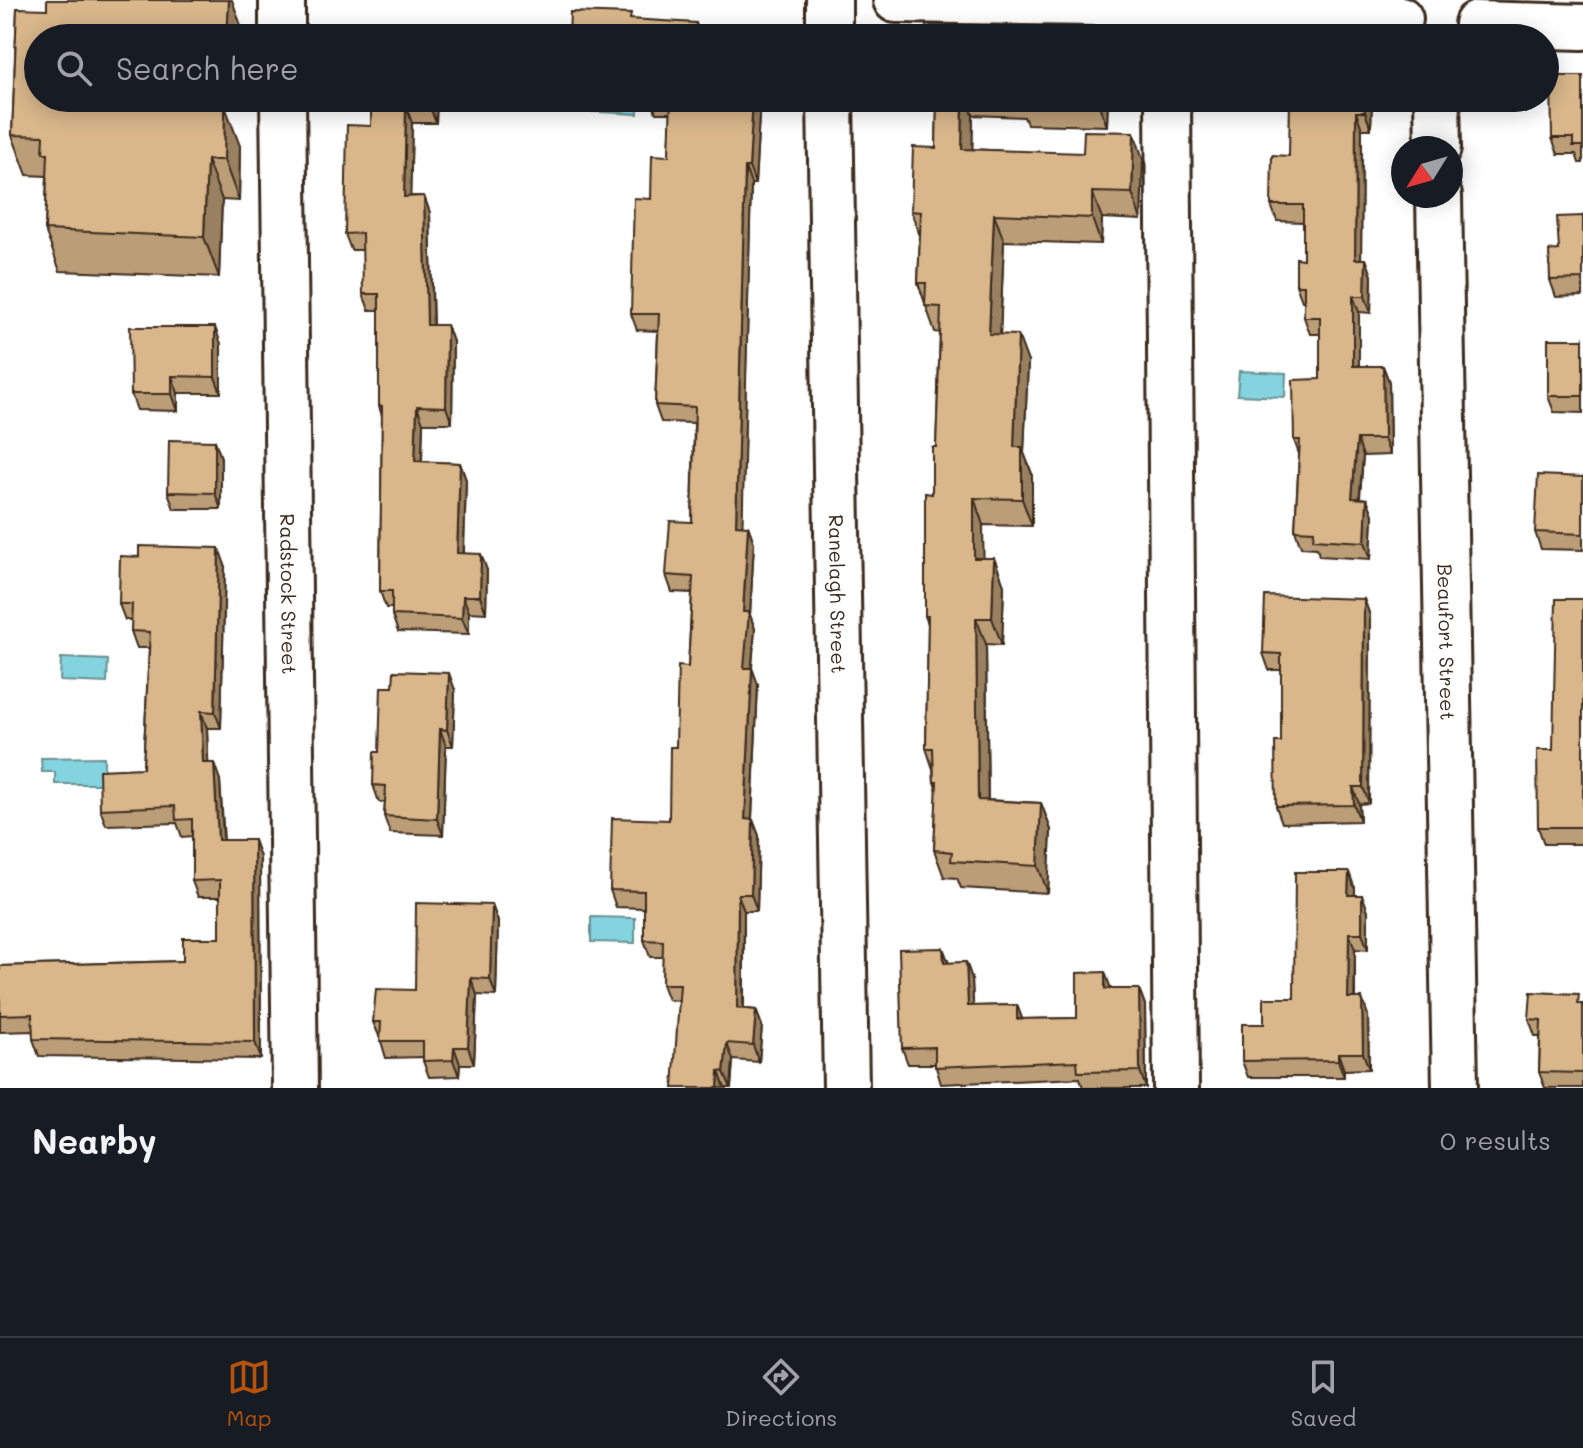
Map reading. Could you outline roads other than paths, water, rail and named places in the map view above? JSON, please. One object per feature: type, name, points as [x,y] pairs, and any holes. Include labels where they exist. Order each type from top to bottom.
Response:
[{"type":"street","points":[[282,0],[282,24]]},
{"type":"street","points":[[829,0],[829,24]]},
{"type":"street","points":[[896,0],[1167,14],[1404,19]]},
{"type":"street","points":[[1474,21],[1528,24]]},
{"type":"street","points":[[1559,26],[1583,27]]},
{"type":"street","name":"Radstock Street","points":[[283,112],[295,1088]]},
{"type":"street","name":"Ranelagh Street","points":[[830,112],[846,1088]]},
{"type":"street","points":[[1168,112],[1176,1088]]},
{"type":"street","points":[[1437,112],[1438,136]]},
{"type":"street","name":"Beaufort Street","points":[[1439,208],[1455,1088]]},
{"type":"water","points":[[1239,371],[1286,373],[1285,397],[1237,395]]},
{"type":"water","points":[[61,658],[108,660],[107,683],[60,681]]},
{"type":"water","points":[[104,757],[104,784],[55,784],[55,772],[42,772],[41,758]]},
{"type":"water","points":[[591,917],[635,918],[635,943],[591,942]]}]
